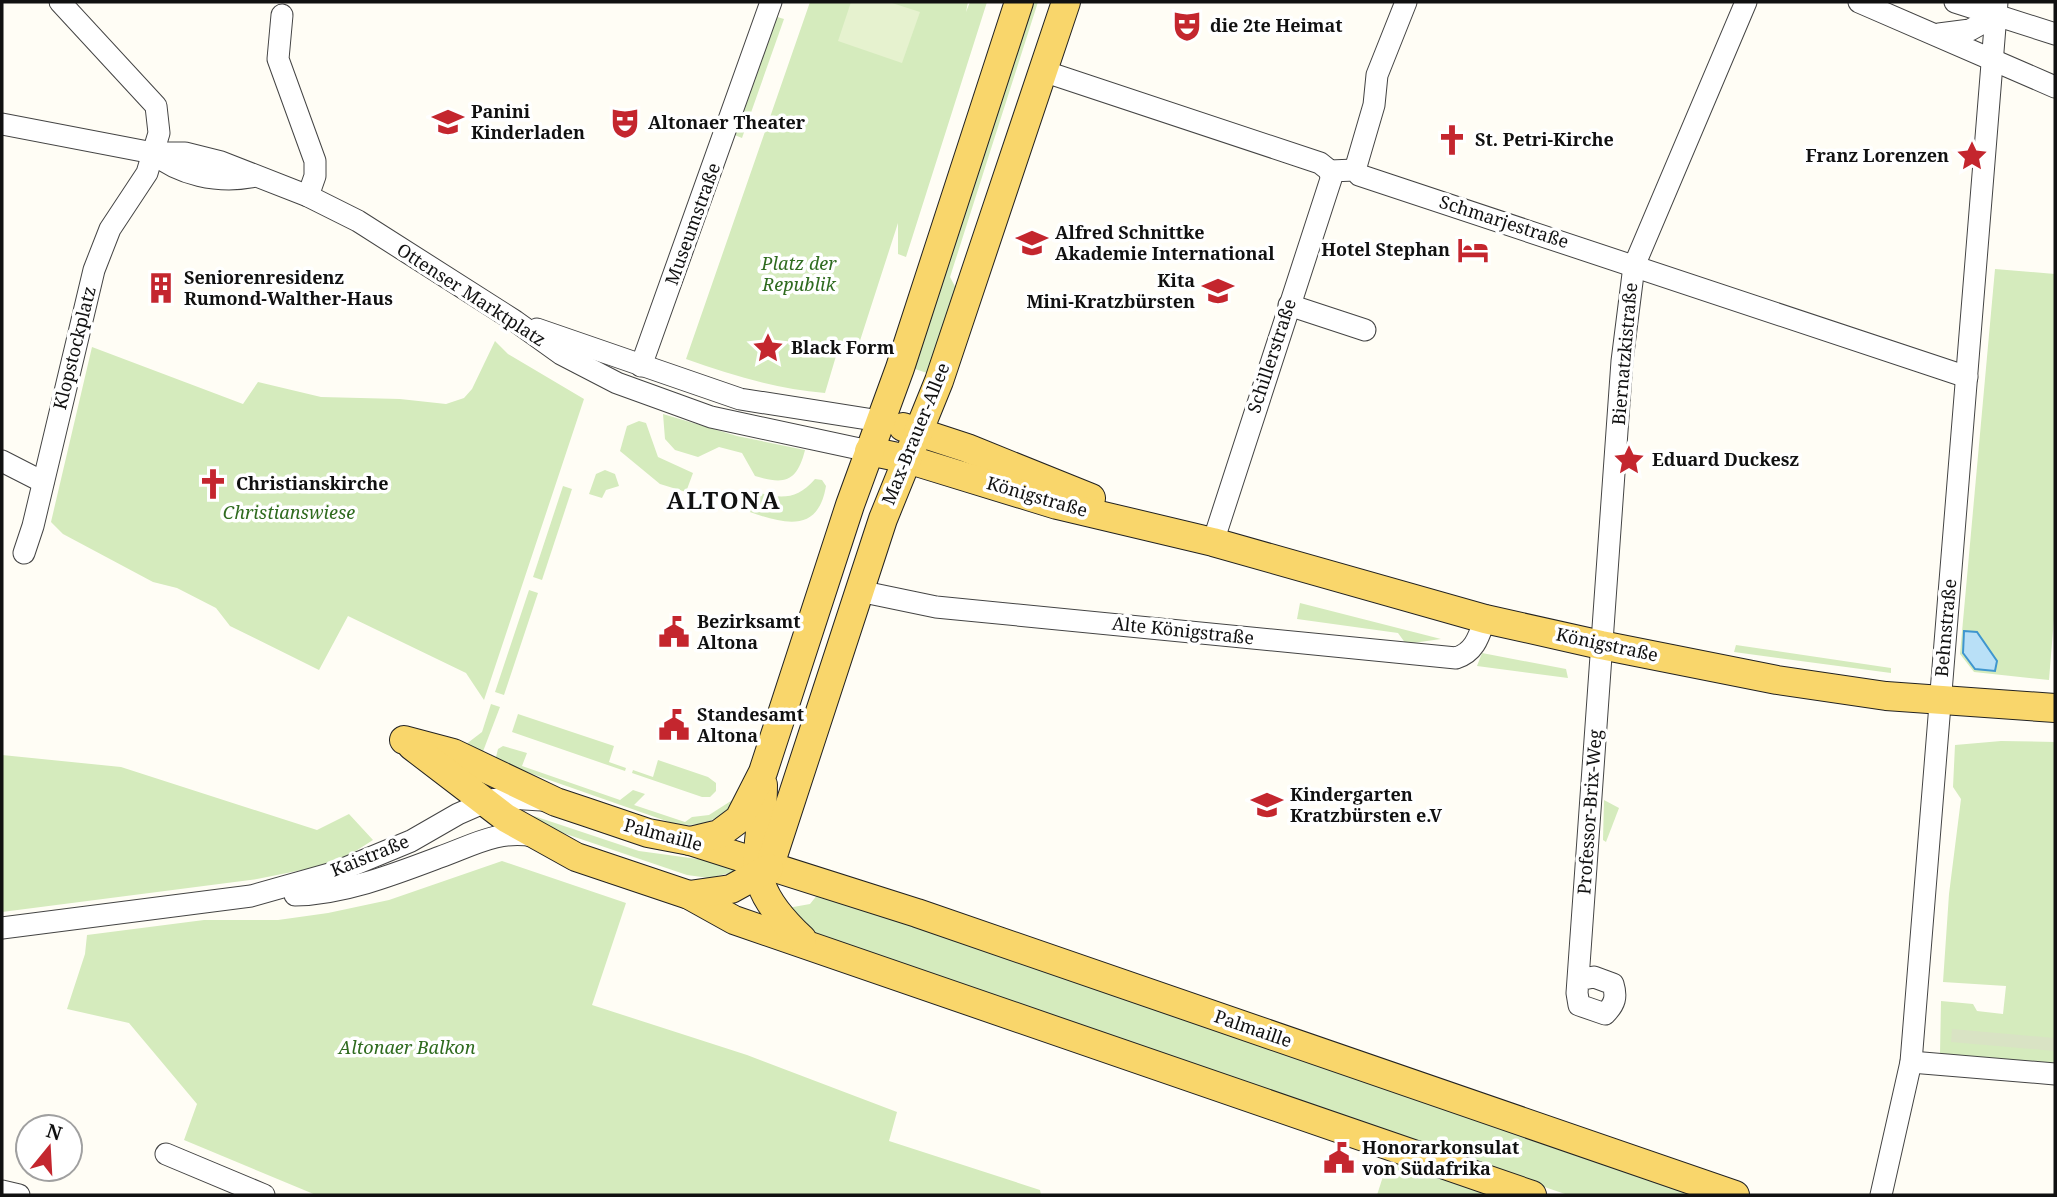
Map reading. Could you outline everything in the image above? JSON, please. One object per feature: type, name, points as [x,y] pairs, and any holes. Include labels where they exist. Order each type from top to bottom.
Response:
[{"type":"main road","name":"Max-Brauer-Allee","points":[[690,841],[719,834],[739,819],[763,772],[1019,2]]},
{"type":"main road","name":"Max-Brauer-Allee","points":[[761,869],[859,591],[919,432],[1066,2]]},
{"type":"main road","points":[[880,421],[919,432]]},
{"type":"main road","name":"Königstraße","points":[[919,432],[967,448],[1169,530]]},
{"type":"main road","points":[[869,451],[907,459]]},
{"type":"main road","name":"Königstraße","points":[[907,459],[1057,505],[1213,541],[1485,618],[1601,645],[1777,680],[1940,700],[2055,708]]},
{"type":"main road","name":"Palmaille","points":[[1532,1195],[734,920],[689,895],[576,858],[540,837],[404,740],[453,753],[556,802],[648,832],[690,841],[761,869],[930,918],[1735,1195]]},
{"type":"main road","name":"Max-Brauer-Allee","points":[[761,869],[763,772]]},
{"type":"main road","points":[[761,869],[763,890],[782,920],[806,944]]},
{"type":"main road","name":"Palmaille","points":[[689,895],[719,892],[761,869]]},
{"type":"street","name":"Klopstockplatz","points":[[24,553],[94,270],[110,229],[139,189],[153,153],[160,120],[156,106],[60,2]]},
{"type":"street","name":"Museumstraße","points":[[641,366],[771,2]]},
{"type":"street","points":[[1355,170],[1374,105],[1377,75],[1406,2]]},
{"type":"street","name":"Biernatzkistraße","points":[[1601,645],[1622,361],[1634,266],[1746,2]]},
{"type":"street","points":[[1859,2],[2055,87]]},
{"type":"street","points":[[1955,2],[1996,9],[2055,34]]},
{"type":"street","points":[[283,6],[278,59],[315,160],[315,176],[308,196]]},
{"type":"street","points":[[1936,34],[1970,30],[1996,9]]},
{"type":"street","name":"Behnstraße","points":[[1881,1195],[1911,1062],[1996,9]]},
{"type":"street","name":"Schmarjestraße","points":[[1043,71],[1320,163],[1330,171],[1355,170],[1359,175],[1967,377]]},
{"type":"street","name":"Ottenser Marktplatz","points":[[2,124],[153,153],[166,164],[192,173],[235,180],[253,177],[308,196],[358,221],[515,321],[561,354],[636,391],[735,423],[869,451]]},
{"type":"street","name":"Schillerstraße","points":[[1213,541],[1331,179],[1330,171]]},
{"type":"street","points":[[1289,305],[1365,330]]},
{"type":"street","points":[[515,321],[740,399],[880,421]]},
{"type":"street","points":[[2,461],[43,482]]},
{"type":"street","name":"Alte Königstraße","points":[[859,591],[936,607],[1456,658],[1466,655],[1477,642],[1485,618]]},
{"type":"street","name":"Professor-Brix-Weg","points":[[1578,980],[1601,645]]},
{"type":"street","name":"Palmaille","points":[[485,768],[503,783],[499,806],[556,802]]},
{"type":"street","name":"Kaistraße","points":[[487,838],[499,806]]},
{"type":"street","name":"Kaistraße","points":[[251,895],[336,872],[499,806]]},
{"type":"street","name":"Kaistraße","points":[[2,928],[251,895],[304,894],[349,886],[441,857],[487,838],[513,834],[540,837]]},
{"type":"street","points":[[1911,1062],[2055,1074]]},
{"type":"street","points":[[166,1154],[264,1195]]},
{"type":"street","points":[[2,1191],[19,1195]]},
{"type":"green space","name":"Platz der Republik","points":[[810,2],[968,2],[966,12],[970,2],[987,2],[906,257],[898,254],[898,223],[857,350],[839,346],[825,393],[754,380],[686,359]]},
{"type":"green space","points":[[851,2],[889,2],[920,12],[902,63],[838,41]]},
{"type":"green space","points":[[1031,2],[1038,2],[950,277],[959,294],[930,374],[912,368]]},
{"type":"green space","points":[[774,16],[784,19],[742,138],[732,134]]},
{"type":"green space","points":[[1995,269],[2055,274],[2055,606],[2049,680],[1974,672],[1960,654]]},
{"type":"green space","name":"Christianswiese","points":[[495,341],[508,354],[584,399],[484,700],[466,673],[348,616],[319,670],[230,626],[216,608],[177,588],[153,582],[63,534],[51,522],[92,347],[243,404],[258,382],[321,397],[400,399],[446,404],[464,398],[472,389]]},
{"type":"green space","points":[[663,414],[737,436],[805,450],[802,461],[794,475],[774,480],[755,476],[742,453],[719,447],[698,457],[675,450],[665,439]]},
{"type":"green space","points":[[639,421],[646,423],[658,457],[693,473],[686,492],[660,484],[620,451],[627,426]]},
{"type":"green space","points":[[605,470],[615,474],[619,486],[606,490],[602,498],[589,494],[596,474]]},
{"type":"green space","points":[[815,479],[822,480],[826,486],[822,501],[807,518],[786,521],[747,511],[753,491],[779,497],[794,495]]},
{"type":"green space","points":[[563,486],[572,489],[542,580],[533,577]]},
{"type":"green space","points":[[529,590],[538,593],[504,695],[495,692]]},
{"type":"green space","points":[[1300,603],[1441,639],[1406,644],[1398,633],[1297,619]]},
{"type":"green space","points":[[1736,645],[1891,668],[1891,673],[1734,652]]},
{"type":"green space","points":[[1482,653],[1566,669],[1568,678],[1477,666]]},
{"type":"green space","points":[[491,704],[500,707],[482,754],[465,745],[482,732]]},
{"type":"green space","points":[[518,714],[614,746],[609,762],[626,768],[625,771],[512,732]]},
{"type":"green space","points":[[2001,741],[2055,742],[2055,1063],[1940,1054],[1941,1001],[1973,1004],[1977,1011],[2003,1014],[2006,986],[1943,982],[1949,894],[1961,799],[1953,787],[1955,745]]},
{"type":"green space","points":[[503,746],[527,753],[522,766],[620,800],[633,790],[645,794],[634,805],[685,822],[692,817],[709,815],[734,799],[736,803],[722,815],[707,822],[691,825],[672,823],[495,761],[498,749]]},
{"type":"green space","points":[[2,755],[121,767],[317,830],[349,814],[373,840],[337,863],[257,879],[2,912]]},
{"type":"green space","points":[[658,760],[708,777],[716,783],[716,791],[710,797],[702,797],[632,773],[633,770],[653,777]]},
{"type":"green space","points":[[1604,800],[1619,808],[1606,842],[1603,840]]},
{"type":"green space","points":[[531,817],[639,851],[705,860],[738,871],[709,878],[687,875],[557,831]]},
{"type":"green space","name":"Altonaer Balkon","points":[[502,861],[626,903],[592,1005],[747,1055],[897,1112],[889,1141],[1040,1190],[1041,1195],[316,1195],[184,1140],[197,1104],[129,1023],[67,1009],[85,954],[87,935],[204,920],[278,920],[328,913],[389,900]]},
{"type":"green space","points":[[818,894],[1703,1195],[1568,1195],[821,939],[782,909],[810,904]]},
{"type":"green space","points":[[1952,1029],[2055,1038],[2055,1051],[1951,1042]]},
{"type":"green space","points":[[1388,1161],[1486,1194],[1486,1195],[1377,1195]]},
{"type":"water","points":[[1964,631],[1977,632],[1997,661],[1995,671],[1975,669],[1963,653]]},
{"type":"place","name":"die 2te Heimat","points":[[1187,26]]},
{"type":"place","name":"Panini Kinderladen","points":[[448,122]]},
{"type":"place","name":"Altonaer Theater","points":[[625,123]]},
{"type":"place","name":"St. Petri-Kirche","points":[[1452,140]]},
{"type":"place","name":"Franz Lorenzen","points":[[1972,156]]},
{"type":"place","name":"Alfred Schnittke Akademie International","points":[[1032,243]]},
{"type":"place","name":"Hotel Stephan","points":[[1473,250]]},
{"type":"place","name":"Seniorenresidenz Rumond-Walther-Haus","points":[[161,288]]},
{"type":"place","name":"Kita Mini-Kratzbürsten","points":[[1218,291]]},
{"type":"place","name":"Black Form","points":[[768,348]]},
{"type":"place","name":"Eduard Duckesz","points":[[1629,460]]},
{"type":"place","name":"Christianskirche","points":[[213,484]]},
{"type":"place","name":"Bezirksamt Altona","points":[[674,632]]},
{"type":"place","name":"Standesamt Altona","points":[[674,725]]},
{"type":"place","name":"Kindergarten Kratzbürsten e.V","points":[[1267,805]]},
{"type":"place","name":"Honorarkonsulat von Südafrika","points":[[1339,1158]]},
{"type":"district","name":"ALTONA","points":[[724,501]]}]
